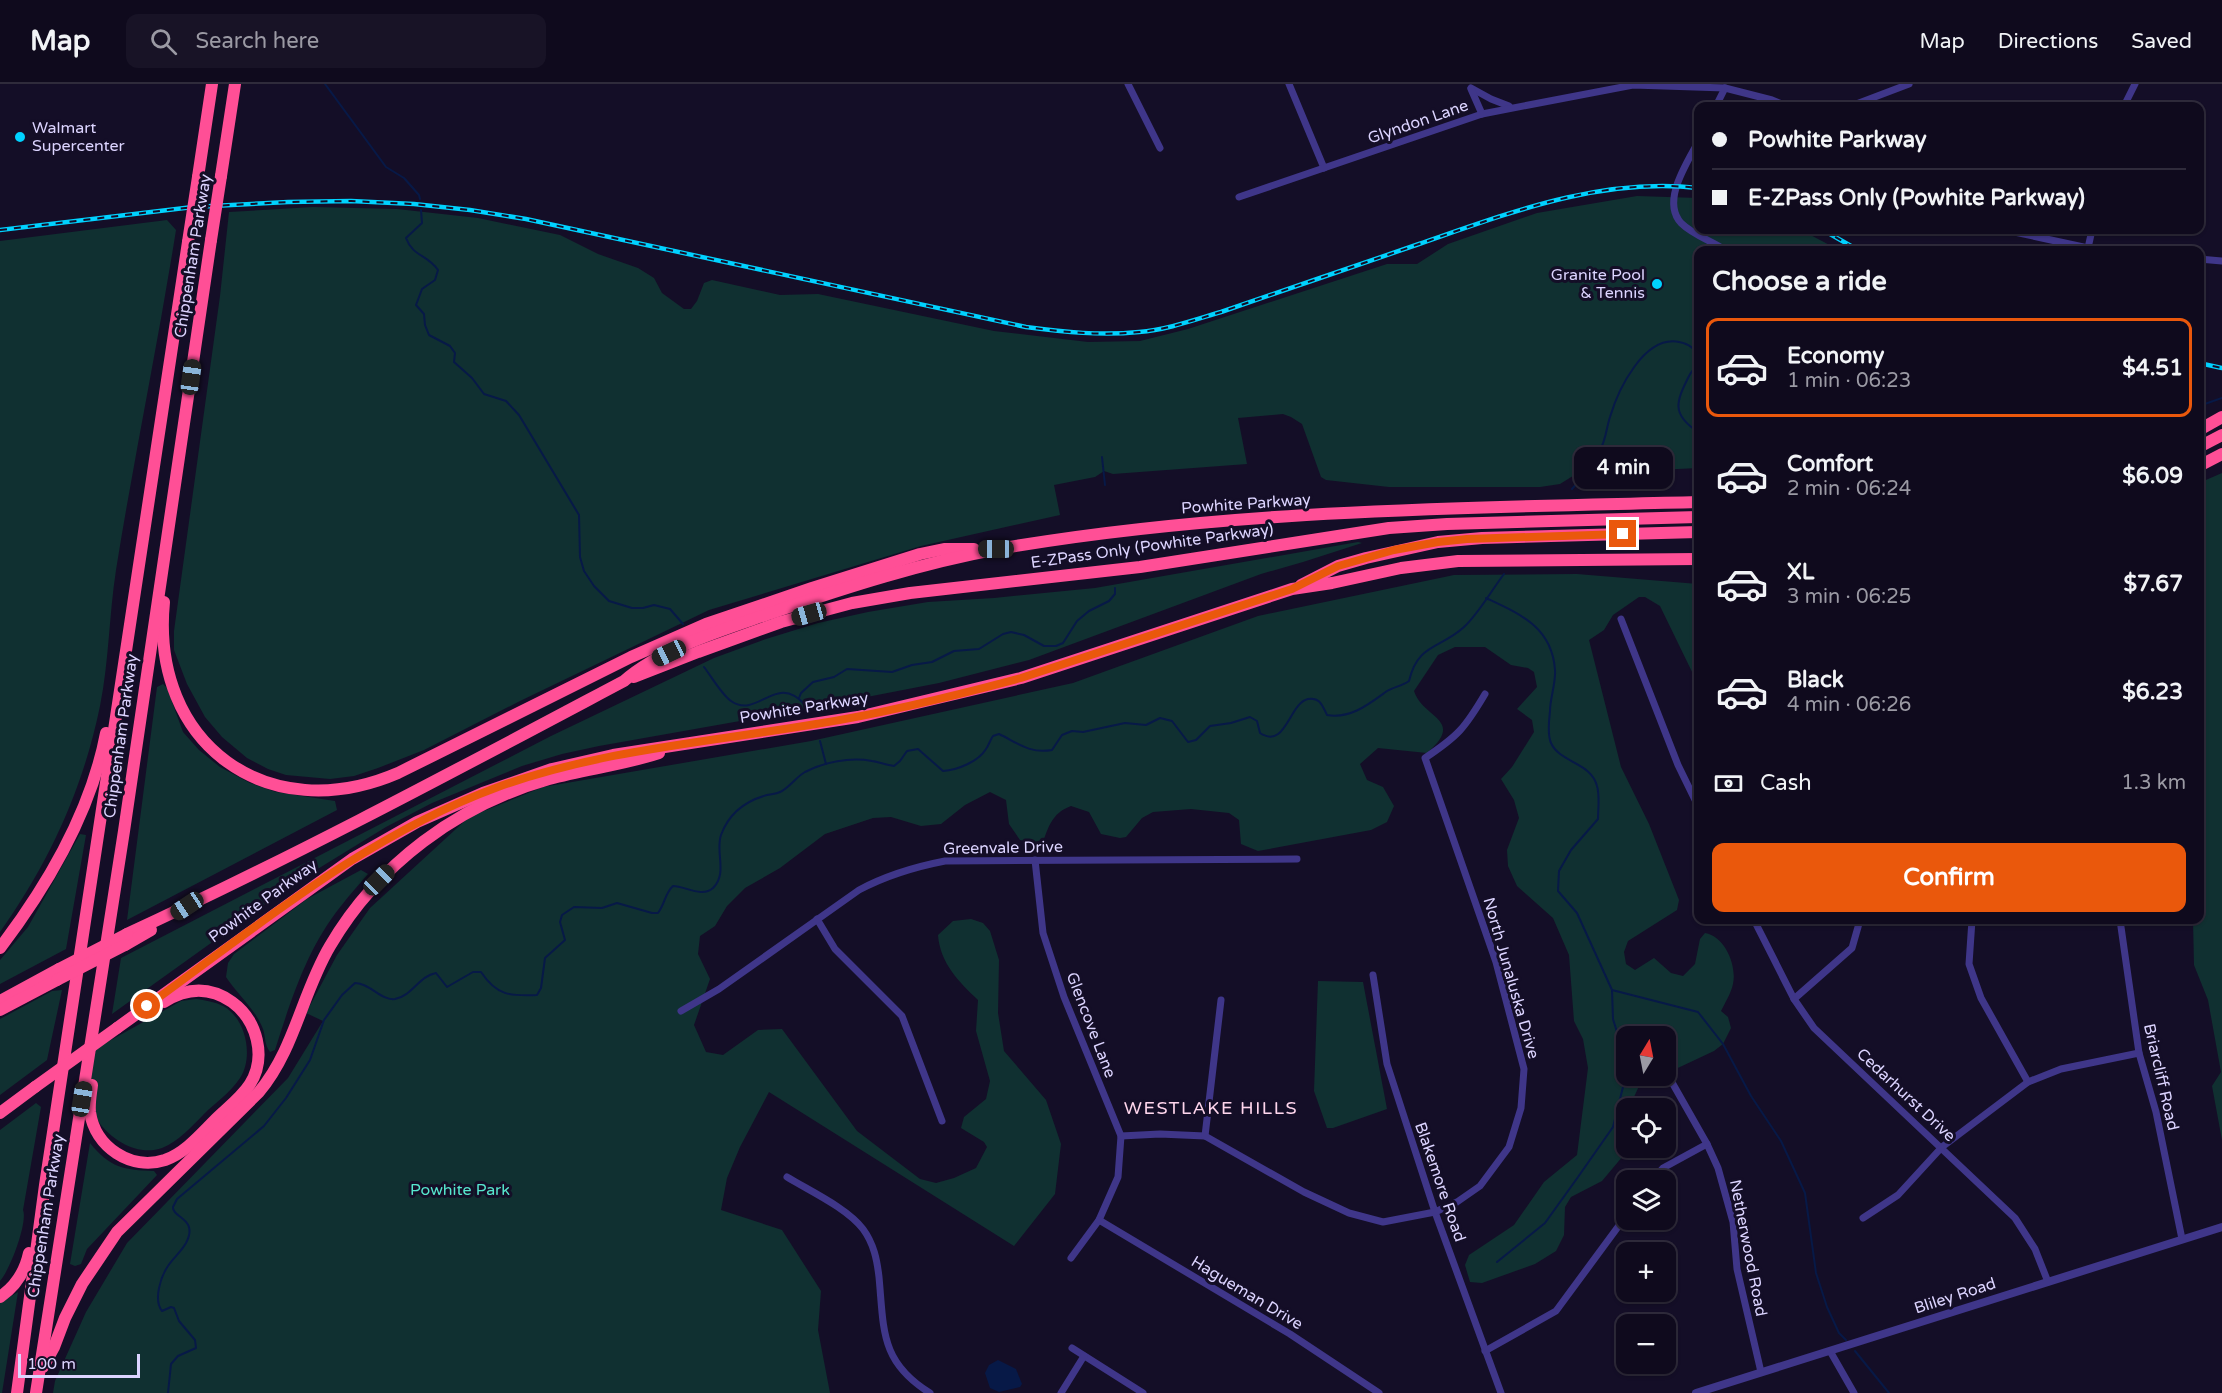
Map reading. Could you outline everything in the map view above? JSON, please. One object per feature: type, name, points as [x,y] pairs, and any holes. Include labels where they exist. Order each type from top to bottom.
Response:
[{"type":"highway","name":"Chippenham Parkway","points":[[16,1393],[45,1185],[212,84]]},
{"type":"highway","name":"Chippenham Parkway","points":[[36,1393],[235,84]]},
{"type":"highway","points":[[2204,427],[2222,417]]},
{"type":"highway","points":[[2204,444],[2222,435]]},
{"type":"highway","points":[[2204,463],[2222,454]]},
{"type":"highway","points":[[0,948],[19,924],[55,866],[84,806],[98,765],[105,739],[126,608],[151,487]]},
{"type":"highway","points":[[174,490],[164,635],[166,660],[179,703],[203,740],[232,765],[264,782],[310,791],[347,789],[387,777],[650,648],[732,615],[920,554],[944,549],[996,549]]},
{"type":"highway","name":"Powhite Parkway","points":[[0,1000],[58,975],[187,906],[456,770],[624,681],[642,666],[669,653],[769,614],[897,573],[996,549],[1171,527],[1300,516],[1694,502]]},
{"type":"highway","name":"E-ZPass Only (Powhite Parkway)","points":[[624,681],[781,622],[852,603],[910,593],[1132,569],[1389,528],[1447,524],[1694,517]]},
{"type":"highway","points":[[1292,589],[1338,566],[1394,550],[1438,542],[1482,538],[1694,532]]},
{"type":"highway","name":"Powhite Parkway","points":[[0,1114],[364,851],[417,822],[483,793],[552,769],[613,755],[688,742],[858,717],[977,690],[1021,678],[1292,589],[1401,568],[1458,561],[1694,559]]},
{"type":"highway","points":[[39,1373],[54,1347],[82,1284],[108,1245],[135,1212],[259,1092],[273,1073],[288,1046],[314,976],[331,944],[360,903],[390,870],[436,832],[467,812],[497,798],[549,779],[643,758],[688,742]]},
{"type":"highway","points":[[0,1010],[58,975]]},
{"type":"highway","points":[[101,975],[101,1025],[90,1111],[97,1134],[104,1144],[116,1154],[142,1163],[174,1156],[240,1096],[255,1075],[258,1056],[254,1032],[239,1008],[219,995],[195,990],[180,993],[119,1027]]},
{"type":"highway","points":[[0,1297],[18,1280],[25,1269],[34,1216],[45,1185]]},
{"type":"street","points":[[1128,84],[1160,148]]},
{"type":"street","points":[[1289,84],[1324,168]]},
{"type":"street","name":"Glyndon Lane","points":[[1239,197],[1482,114],[1633,84],[1725,88],[1777,102]]},
{"type":"street","points":[[1860,102],[1892,87],[1909,84]]},
{"type":"street","points":[[2126,102],[2135,84]]},
{"type":"street","points":[[1470,86],[1491,99],[1512,107]]},
{"type":"street","points":[[1470,86],[1482,114]]},
{"type":"street","points":[[1718,102],[1725,88]]},
{"type":"street","points":[[1694,150],[1676,186],[1674,213],[1681,223],[1694,232]]},
{"type":"street","points":[[1698,234],[1718,246]]},
{"type":"street","points":[[2023,234],[2079,246]]},
{"type":"street","points":[[2204,259],[2222,261]]},
{"type":"street","points":[[1621,619],[1678,765],[1694,798]]},
{"type":"street","name":"North Junaluska Drive","points":[[1205,1137],[1304,1192],[1349,1213],[1383,1222],[1435,1212],[1457,1202],[1480,1186],[1509,1147],[1521,1108],[1524,1069],[1496,962],[1425,758],[1455,738],[1469,722],[1485,694]]},
{"type":"street","name":"Greenvale Drive","points":[[681,1011],[719,989],[866,886],[880,878],[909,868],[945,861],[1296,859]]},
{"type":"street","name":"Glencove Lane","points":[[1035,860],[1043,933],[1064,997],[1121,1136],[1118,1177],[1099,1220],[1071,1258]]},
{"type":"street","points":[[817,919],[835,949],[902,1016],[942,1121]]},
{"type":"street","name":"Cedarhurst Drive","points":[[1756,924],[1794,999],[1814,1028],[2015,1218],[2035,1249],[2048,1282]]},
{"type":"street","points":[[1794,999],[1852,948],[1859,924]]},
{"type":"street","points":[[1972,924],[1969,964],[1981,998],[2028,1082]]},
{"type":"street","name":"Briarcliff Road","points":[[2121,924],[2139,1053],[2156,1112],[2182,1239]]},
{"type":"street","name":"Blakemore Road","points":[[1373,975],[1387,1064],[1435,1212],[1501,1393]]},
{"type":"street","points":[[1121,1136],[1160,1134],[1205,1137],[1221,1000]]},
{"type":"street","points":[[1863,1218],[1898,1195],[1942,1147],[2028,1082],[2061,1069],[2139,1053]]},
{"type":"street","name":"Netherwood Road","points":[[1674,1086],[1718,1168],[1733,1222],[1737,1269],[1761,1372]]},
{"type":"street","points":[[1661,1170],[1707,1144]]},
{"type":"street","points":[[787,1177],[851,1217],[868,1236],[876,1259],[888,1346],[898,1366],[917,1390],[930,1393]]},
{"type":"street","name":"Hagueman Drive","points":[[1099,1220],[1290,1334],[1379,1393]]},
{"type":"street","name":"Bliley Road","points":[[1696,1393],[2222,1227]]},
{"type":"street","points":[[1485,1351],[1556,1311],[1616,1230]]},
{"type":"street","points":[[1072,1348],[1143,1393]]},
{"type":"street","points":[[1830,1351],[1854,1393]]},
{"type":"street","points":[[1061,1393],[1084,1356]]},
{"type":"green space","points":[[1637,196],[1694,198],[1694,234],[1809,234],[1831,246],[1694,246],[1694,468],[1576,474],[1560,484],[1540,487],[1389,487],[1326,480],[1321,477],[1302,424],[1291,417],[1283,414],[1238,418],[1247,464],[1113,474],[1104,471],[1095,477],[1054,485],[1060,515],[921,546],[709,610],[424,750],[354,776],[330,779],[286,775],[247,758],[222,737],[205,717],[187,684],[174,650],[174,631],[220,296],[229,212],[313,207],[397,209],[478,218],[560,235],[598,254],[638,268],[654,278],[662,293],[684,309],[691,309],[704,283],[712,280],[780,295],[818,294],[994,331],[1088,342],[1140,341],[1188,329],[1387,264],[1417,264],[1448,244],[1537,213]]},
{"type":"green space","points":[[167,220],[176,230],[116,570],[103,689],[93,737],[74,796],[49,852],[0,932],[0,241]]},
{"type":"green space","points":[[2222,473],[2222,1140],[2212,1086],[2221,1072],[2208,1000],[2194,965],[2193,924],[2204,924],[2204,481]]},
{"type":"green space","points":[[1362,543],[1261,574],[1029,660],[939,683],[599,746],[522,766],[432,803],[310,872],[112,1014],[121,958],[551,736],[714,658],[818,623],[868,612],[928,602],[1095,588]]},
{"type":"green space","name":"Powhite Park","points":[[1577,574],[1694,584],[1694,676],[1660,606],[1645,597],[1639,597],[1613,615],[1604,630],[1589,640],[1621,767],[1649,824],[1679,900],[1677,910],[1628,941],[1624,952],[1626,964],[1635,970],[1654,958],[1671,973],[1683,976],[1695,964],[1700,939],[1705,933],[1712,935],[1724,946],[1733,969],[1732,987],[1721,1011],[1728,1017],[1731,1028],[1723,1044],[1714,1051],[1676,1069],[1676,1026],[1616,1026],[1616,1086],[1639,1086],[1634,1098],[1616,1098],[1616,1158],[1621,1158],[1602,1181],[1571,1197],[1565,1207],[1564,1235],[1556,1251],[1535,1264],[1482,1283],[1470,1282],[1465,1265],[1469,1255],[1514,1225],[1544,1182],[1577,1155],[1588,1068],[1583,1039],[1574,1021],[1569,955],[1553,918],[1517,886],[1508,866],[1507,850],[1519,818],[1514,800],[1501,779],[1512,767],[1534,732],[1532,720],[1517,709],[1537,687],[1534,672],[1528,668],[1511,665],[1485,647],[1455,647],[1438,655],[1414,691],[1425,708],[1442,726],[1443,733],[1438,742],[1427,753],[1378,748],[1360,764],[1367,780],[1383,787],[1394,806],[1387,822],[1371,830],[1258,851],[1241,844],[1239,820],[1229,813],[1191,809],[1153,812],[1142,818],[1126,837],[1120,838],[1101,834],[1089,812],[1071,806],[1054,818],[1044,839],[1033,843],[1020,840],[1009,824],[1006,800],[990,792],[965,805],[941,824],[921,826],[891,817],[873,818],[825,834],[780,868],[745,888],[727,906],[715,926],[700,936],[698,954],[710,979],[694,1025],[706,1052],[723,1055],[758,1030],[782,1029],[857,1131],[920,1179],[936,1183],[976,1168],[987,1147],[984,1142],[961,1128],[964,1117],[986,1099],[990,1081],[976,1031],[978,1000],[958,979],[947,963],[942,954],[938,935],[953,921],[971,919],[983,923],[990,931],[999,960],[998,1013],[1004,1051],[1046,1100],[1061,1144],[1055,1194],[1014,1246],[769,1092],[740,1147],[727,1178],[721,1210],[782,1230],[821,1291],[818,1330],[830,1393],[53,1393],[55,1381],[86,1312],[127,1243],[288,1078],[323,1021],[306,1013],[337,955],[370,908],[469,817],[543,787],[811,741],[1073,683],[1258,616],[1454,575]]},
{"type":"green space","points":[[163,684],[167,688],[183,732],[199,750],[220,767],[250,783],[276,792],[335,801],[337,810],[127,920],[157,687]]},
{"type":"green space","points":[[80,834],[86,835],[66,949],[0,984],[0,960],[28,927]]},
{"type":"green space","points":[[361,870],[368,874],[329,922],[309,957],[275,1050],[270,1052],[260,1022],[226,977],[228,963],[234,954],[307,899]]},
{"type":"green space","points":[[1318,981],[1363,982],[1387,1109],[1333,1128],[1327,1128],[1314,1091]]},
{"type":"green space","points":[[62,990],[47,1060],[0,1095],[0,1019],[52,991]]},
{"type":"green space","points":[[196,999],[223,1006],[237,1019],[247,1049],[240,1078],[174,1142],[153,1150],[128,1146],[113,1137],[97,1119],[92,1101],[86,1054],[181,1001]]},
{"type":"green space","points":[[36,1103],[41,1107],[23,1210],[21,1235],[13,1257],[0,1281],[0,1130]]},
{"type":"green space","points":[[90,1143],[111,1163],[134,1170],[154,1171],[157,1175],[87,1249],[81,1264],[75,1266],[70,1264]]},
{"type":"green space","points":[[18,1292],[2,1393],[0,1393],[0,1303]]},
{"type":"water","points":[[998,1360],[1016,1369],[1022,1384],[1020,1387],[999,1392],[990,1388],[985,1373],[989,1365]]},
{"type":"waterway","points":[[325,84],[386,167],[404,178],[420,199]]},
{"type":"waterway","points":[[421,210],[422,223],[406,238],[412,249],[438,270],[435,280],[422,289],[416,305],[424,314],[429,335],[450,346],[455,353],[454,362],[472,378],[484,394],[506,401],[519,415],[579,515],[580,557],[584,571],[594,586],[609,601],[632,608],[654,605],[670,609],[683,624]]},
{"type":"waterway","points":[[1572,489],[1590,467],[1601,448],[1619,393],[1634,367],[1655,347],[1666,342],[1686,344],[1694,351]]},
{"type":"waterway","points":[[1694,369],[1681,393],[1678,407],[1683,419],[1694,429]]},
{"type":"waterway","points":[[2204,404],[2222,398]]},
{"type":"waterway","points":[[1102,457],[1105,485]]},
{"type":"waterway","points":[[168,1393],[171,1364],[178,1356],[196,1348],[195,1340],[179,1321],[174,1308],[162,1311],[158,1301],[163,1276],[189,1235],[187,1224],[176,1214],[173,1207],[177,1199],[264,1126],[286,1098],[310,1060],[324,1020],[342,995],[355,983],[366,986],[385,997],[395,999],[436,973],[447,987],[473,972],[481,972],[493,986],[505,993],[537,995],[541,988],[545,958],[565,940],[560,922],[562,915],[574,907],[602,908],[617,903],[658,913],[673,886],[699,892],[709,891],[720,876],[721,835],[733,814],[745,804],[778,793],[812,768],[829,763],[864,760],[894,766],[907,751],[918,749],[943,771],[961,767],[973,761],[982,754],[993,736],[999,734],[1024,747],[1044,751],[1052,750],[1062,735],[1072,731],[1083,732],[1125,723],[1146,725],[1160,718],[1172,721],[1188,742],[1196,740],[1210,726],[1250,717],[1257,721],[1260,733],[1269,737],[1282,731],[1296,708],[1308,699],[1318,701],[1327,715],[1352,713],[1387,691],[1409,681],[1413,669],[1424,653],[1464,627],[1480,609],[1504,574]]},
{"type":"waterway","points":[[799,698],[813,682],[834,677],[847,669],[892,672],[912,665],[932,662],[954,651],[979,649],[1003,634],[1011,632],[1024,635],[1044,646],[1056,646],[1063,643],[1077,621],[1089,611],[1109,601],[1115,594],[1115,588]]},
{"type":"waterway","points":[[1486,598],[1522,616],[1541,633],[1548,643],[1553,655],[1555,670],[1549,723],[1551,743],[1561,755],[1589,772],[1597,786],[1598,819],[1571,850],[1559,871],[1558,891],[1577,913],[1612,990],[1613,1019],[1623,1051],[1624,1083],[1613,1127],[1578,1177],[1545,1223],[1497,1262]]},
{"type":"waterway","points":[[704,667],[720,690],[731,701],[741,705],[750,705],[776,694],[785,693],[795,696],[805,705]]},
{"type":"waterway","points":[[820,741],[826,764]]},
{"type":"waterway","points":[[1612,990],[1698,1012],[1723,1044],[1751,1096],[1781,1141],[1805,1193],[1816,1273],[1827,1307],[1839,1333],[1846,1340]]},
{"type":"waterway","points":[[1855,1351],[1889,1393]]},
{"type":"railway","points":[[0,230],[193,207],[351,201],[414,204],[526,219],[1026,327],[1111,334],[1170,327],[1221,312],[1487,221],[1556,200],[1626,188],[1662,186],[1694,188]]},
{"type":"railway","points":[[1830,234],[1851,246]]},
{"type":"railway","points":[[2204,364],[2222,368]]},
{"type":"place","name":"Walmart Supercenter","points":[[20,137]]},
{"type":"place","name":"Granite Pool & Tennis","points":[[1657,284]]},
{"type":"district","name":"WESTLAKE HILLS","points":[[1211,1108]]},
{"type":"route","points":[[147,1006],[317,882],[364,851],[456,804],[552,769],[613,755],[688,742],[858,717],[977,690],[1021,678],[1292,589],[1338,566],[1408,547],[1467,539],[1623,534]]}]
